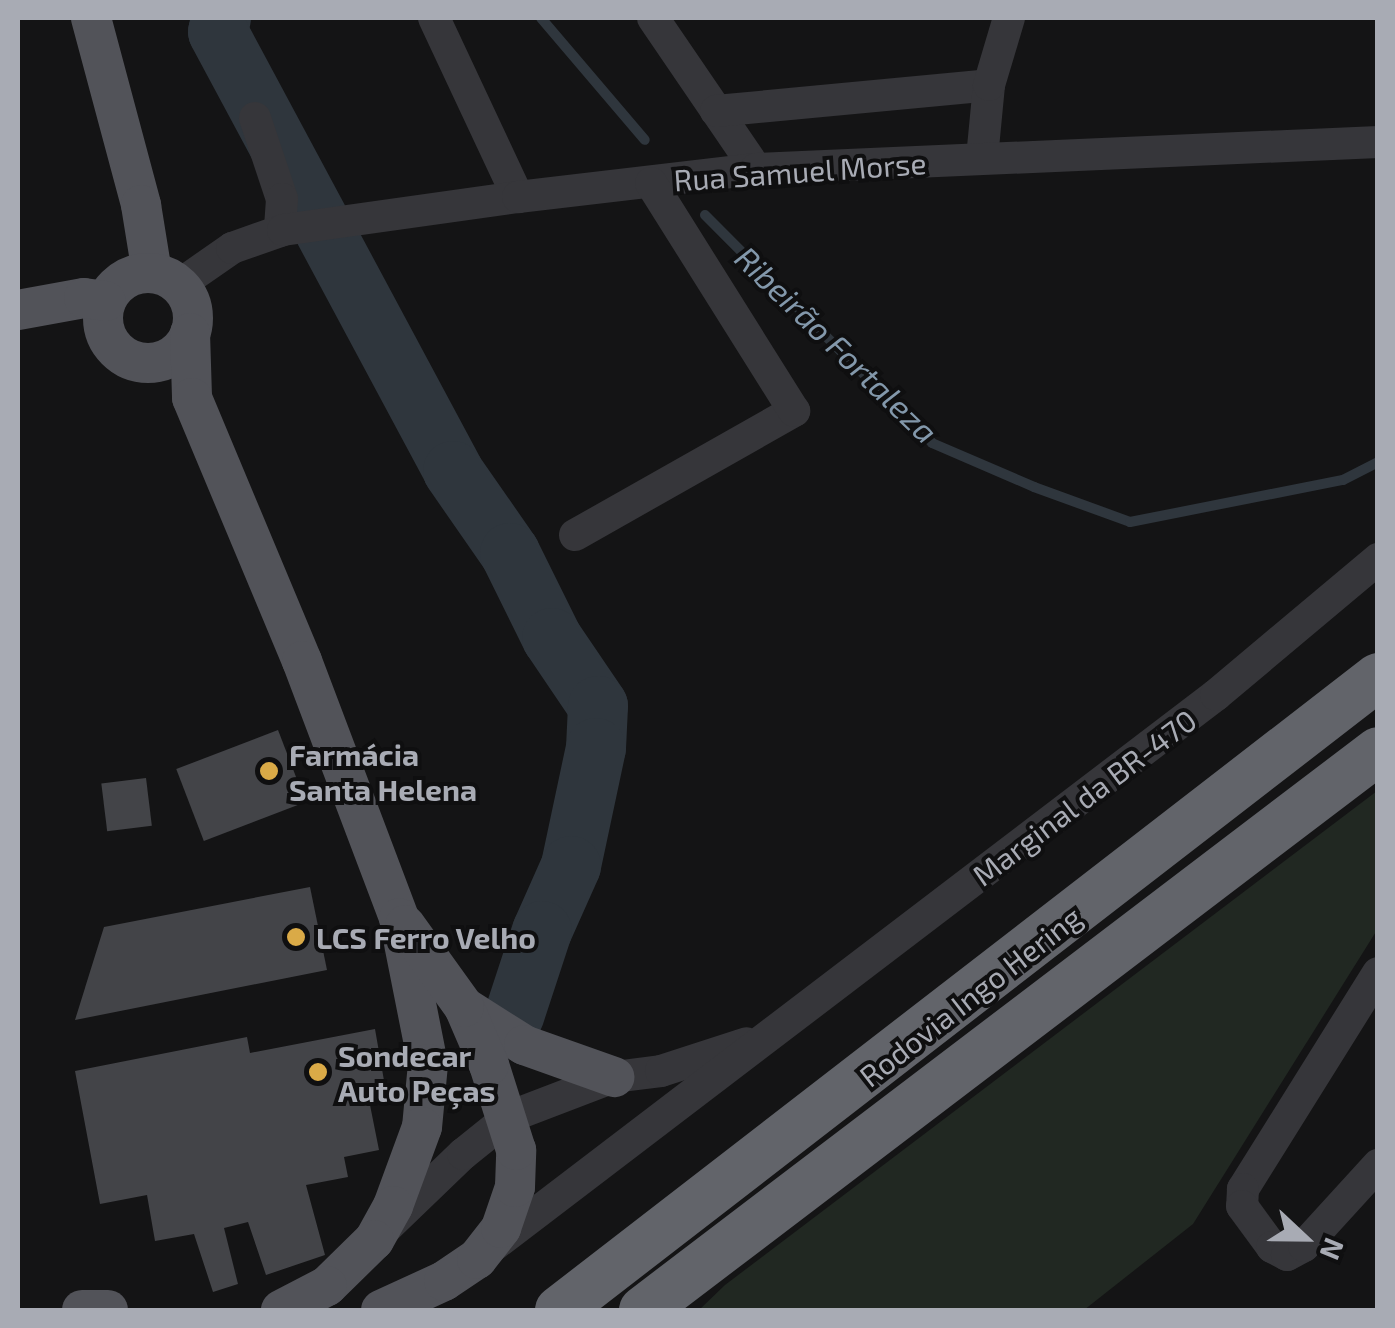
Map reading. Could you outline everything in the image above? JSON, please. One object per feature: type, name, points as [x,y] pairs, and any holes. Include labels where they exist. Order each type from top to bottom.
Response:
[{"type":"highway","name":"Rodovia Ingo Hering","points":[[559,1310],[1378,677]]},
{"type":"highway","name":"Rodovia Ingo Hering","points":[[643,1310],[1377,752]]},
{"type":"main road","points":[[91,18],[166,279],[189,300],[192,398],[302,661],[399,918],[428,1064],[422,1127],[393,1206],[374,1240],[327,1286],[281,1310]]},
{"type":"main road","points":[[166,279],[125,280],[106,318],[122,355],[145,364],[192,398]]},
{"type":"main road","points":[[32,308],[106,318]]},
{"type":"main road","points":[[145,364],[169,358],[190,333]]},
{"type":"main road","points":[[382,1310],[444,1282],[477,1259],[501,1228],[515,1187],[516,1150],[509,1117],[464,1007],[399,918]]},
{"type":"main road","points":[[464,1007],[524,1045],[614,1077]]},
{"type":"main road","points":[[82,1310],[108,1310]]},
{"type":"street","points":[[434,18],[518,197]]},
{"type":"street","points":[[653,18],[756,169]]},
{"type":"street","points":[[677,52],[685,18]]},
{"type":"street","points":[[982,158],[989,85],[1008,18]]},
{"type":"street","points":[[716,111],[989,85]]},
{"type":"street","points":[[255,118],[282,198],[282,231]]},
{"type":"street","name":"Rua Samuel Morse","points":[[166,279],[232,248],[282,231],[518,197],[756,169],[1378,142]]},
{"type":"street","points":[[575,535],[794,412],[650,184]]},
{"type":"street","name":"Marginal da BR-470","points":[[477,1259],[1216,696],[1378,559]]},
{"type":"street","points":[[1378,972],[1243,1189],[1242,1206],[1272,1247],[1287,1255],[1304,1246],[1378,1164]]},
{"type":"street","name":"Marginal da BR-470","points":[[374,1240],[463,1154],[509,1117],[614,1077],[661,1071],[727,1052],[783,1028]]},
{"type":"shaded area","points":[[1377,791],[1377,930],[1193,1224],[1084,1310],[699,1310],[725,1285]]},
{"type":"building","points":[[278,730],[306,802],[204,841],[176,769]]},
{"type":"building","points":[[146,778],[152,826],[107,831],[101,783]]},
{"type":"building","points":[[310,887],[327,970],[75,1020],[104,927]]},
{"type":"building","points":[[375,1029],[386,1092],[368,1095],[379,1150],[344,1157],[348,1177],[306,1185],[325,1255],[266,1275],[248,1222],[224,1228],[238,1284],[213,1292],[194,1234],[155,1241],[147,1195],[100,1204],[75,1071],[247,1037],[250,1053]]},
{"type":"waterway","points":[[221,18],[218,32],[453,471],[510,553],[552,638],[598,706],[596,748],[571,866],[542,931],[514,1016]]},
{"type":"waterway","name":"Ribeirão Fortaleza","points":[[541,18],[645,140]]},
{"type":"waterway","name":"Ribeirão Fortaleza","points":[[705,215],[932,443],[1034,487],[1130,522],[1343,480],[1378,462]]},
{"type":"place","name":"Farmácia Santa Helena","points":[[269,771]]},
{"type":"place","name":"LCS Ferro Velho","points":[[296,937]]},
{"type":"place","name":"Sondecar Auto Peças","points":[[318,1072]]}]
